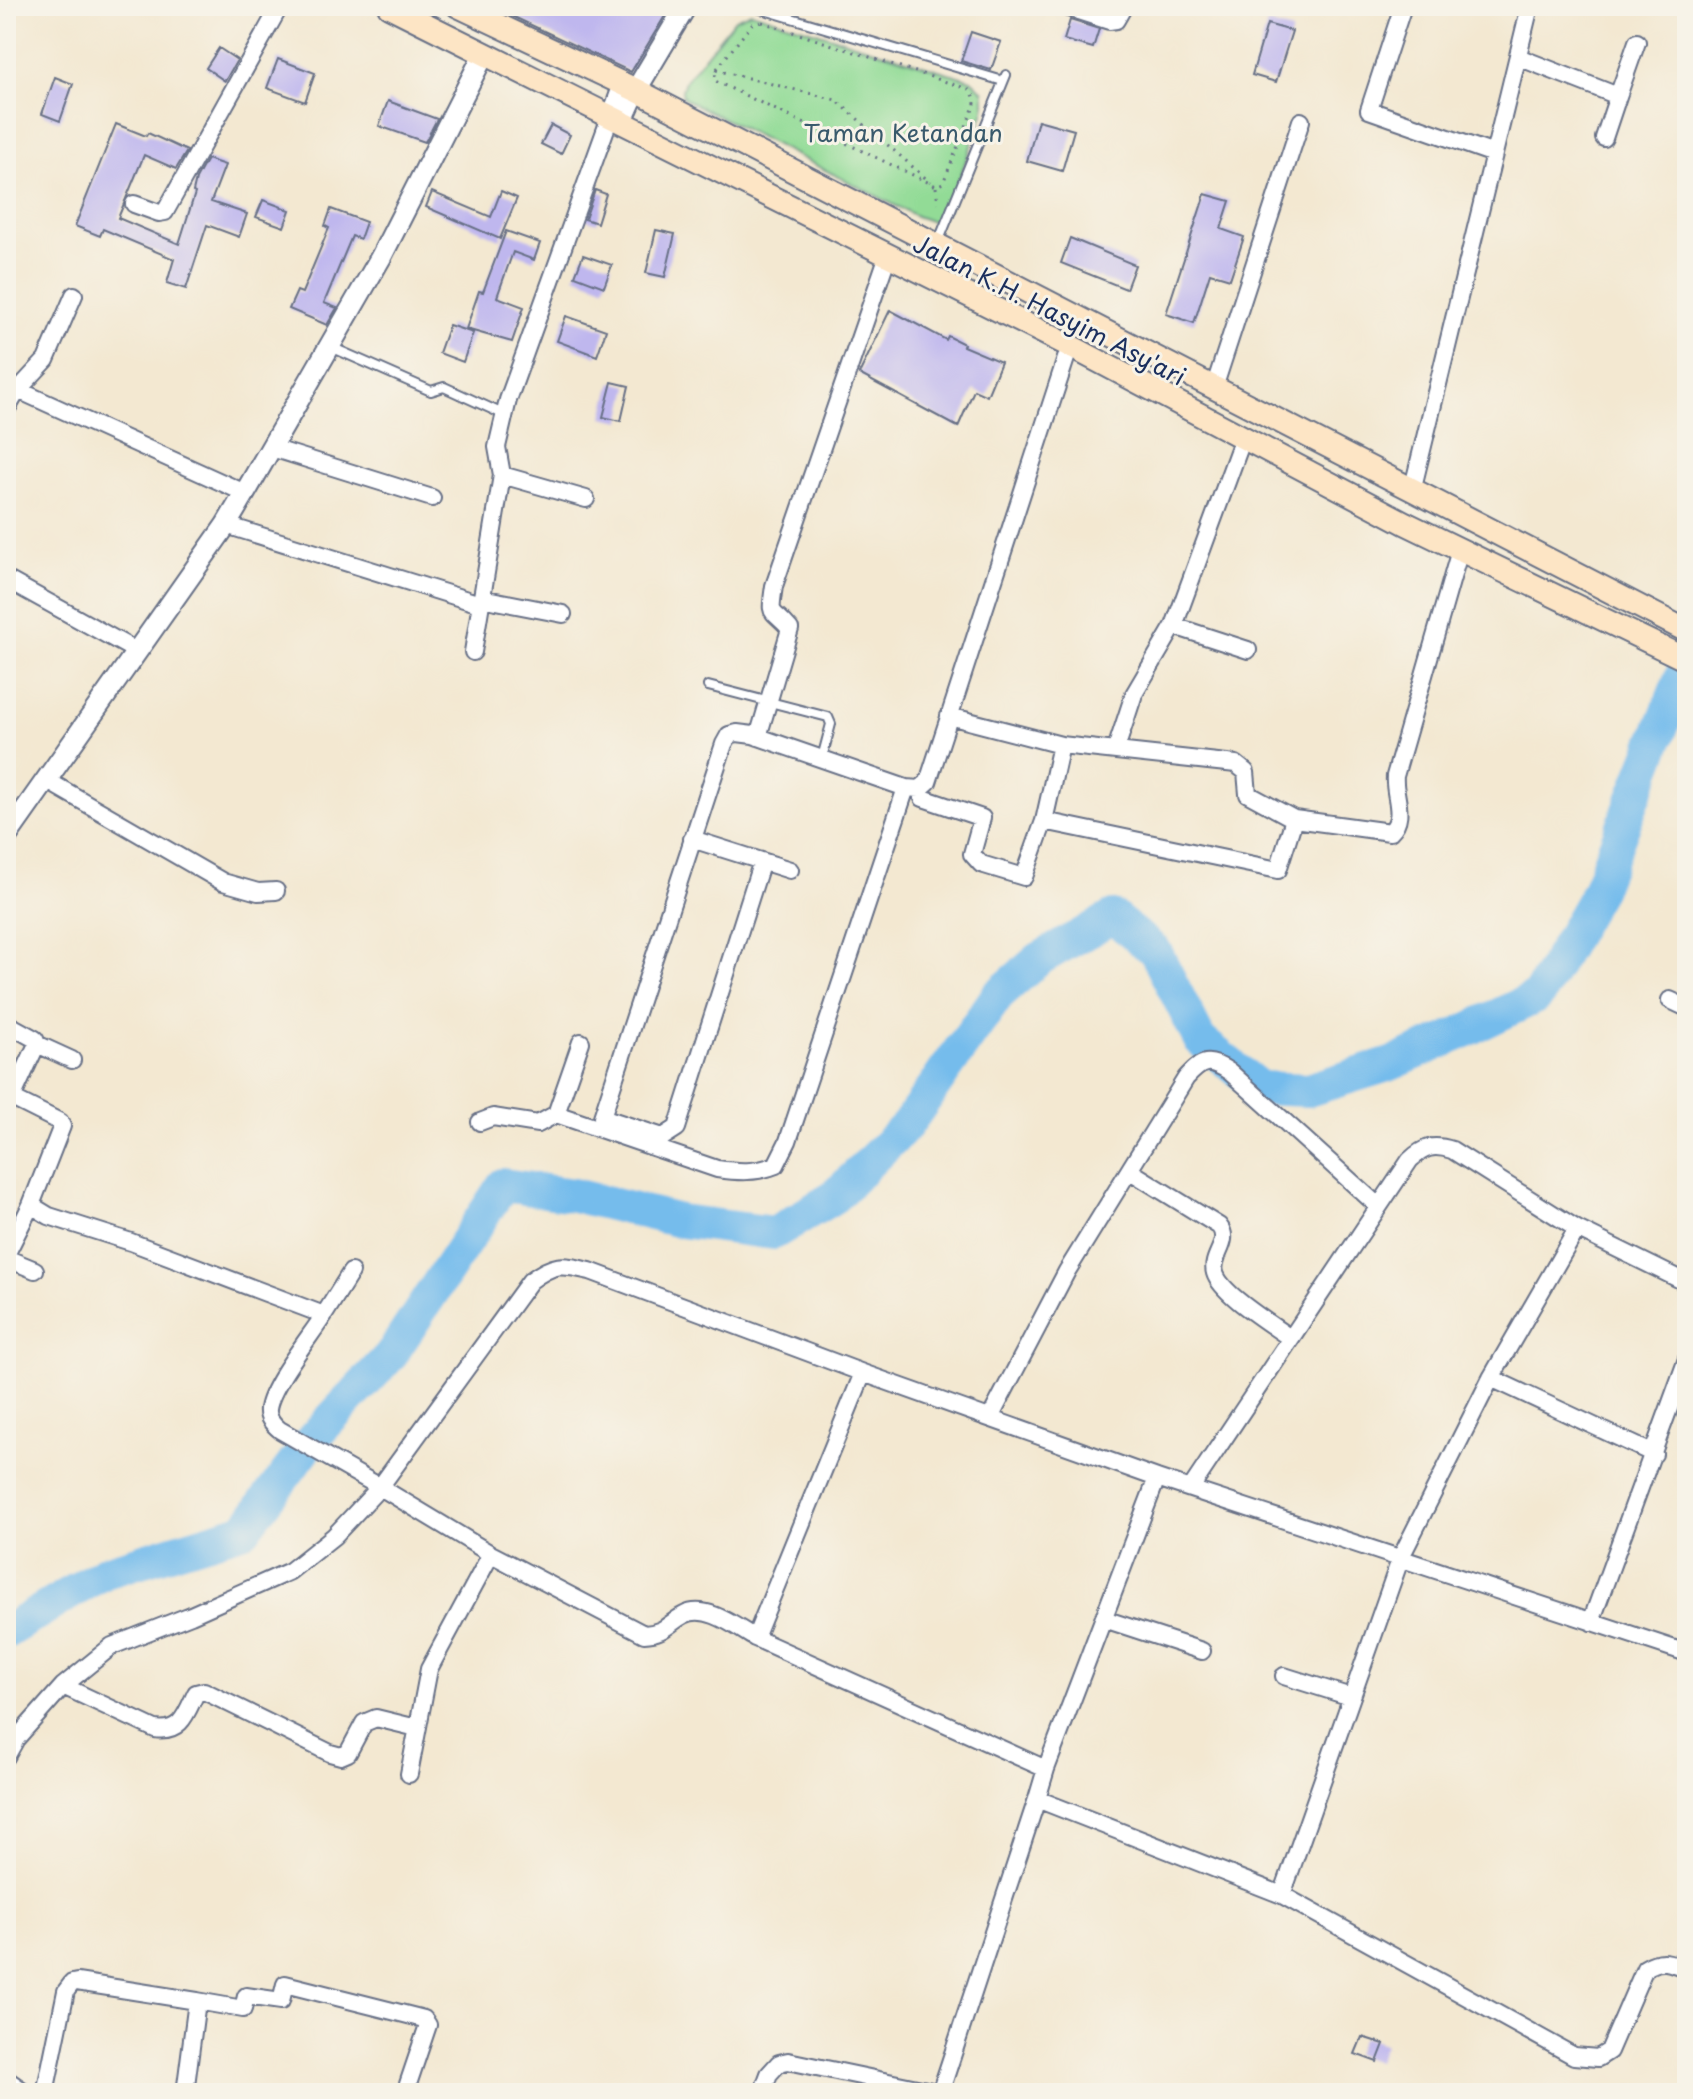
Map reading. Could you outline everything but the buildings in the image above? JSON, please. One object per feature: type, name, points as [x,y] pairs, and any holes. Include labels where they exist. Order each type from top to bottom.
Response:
[{"type":"main road","name":"Jalan K.H. Hasyim Asy'ari","points":[[389,6],[1070,346],[1460,550],[1687,660]]},
{"type":"main road","name":"Jalan K.H. Hasyim Asy'ari","points":[[458,6],[629,87],[1687,631]]},
{"type":"street","points":[[134,204],[159,213],[165,212],[280,6]]},
{"type":"street","points":[[473,652],[502,475],[497,447],[527,342],[629,87],[686,6]]},
{"type":"street","points":[[1062,6],[1109,21],[1116,20],[1124,6]]},
{"type":"street","points":[[1403,6],[1369,110],[1494,154]]},
{"type":"street","points":[[1412,491],[1530,6]]},
{"type":"street","points":[[1604,138],[1637,42]]},
{"type":"street","points":[[6,837],[226,525],[381,257],[484,54]]},
{"type":"street","points":[[1518,57],[1618,96]]},
{"type":"street","points":[[1214,388],[1301,121]]},
{"type":"street","points":[[758,737],[790,629],[772,615],[770,609],[774,586],[888,255]]},
{"type":"street","points":[[6,410],[18,390],[46,360],[74,295]]},
{"type":"street","points":[[601,1123],[717,1169],[761,1171],[776,1165],[788,1141],[913,788],[928,782],[1070,346]]},
{"type":"street","points":[[18,390],[245,493]]},
{"type":"street","points":[[1116,749],[1134,694],[1174,626],[1243,438]]},
{"type":"street","points":[[272,448],[432,498]]},
{"type":"street","points":[[502,475],[586,499]]},
{"type":"street","points":[[226,525],[480,601],[563,614]]},
{"type":"street","points":[[949,716],[1061,745],[1236,764],[1246,772],[1248,794],[1294,819],[1390,832],[1397,825],[1400,804],[1394,790],[1395,776],[1460,550]]},
{"type":"street","points":[[6,579],[136,651]]},
{"type":"street","points":[[1174,626],[1248,650]]},
{"type":"street","points":[[601,1123],[692,839],[729,735],[737,733],[758,737],[913,788],[923,798],[982,818],[972,854],[981,864],[1024,877],[1044,821],[1061,745]]},
{"type":"street","points":[[46,780],[223,882],[258,892],[276,891]]},
{"type":"street","points":[[1044,821],[1278,870],[1294,819]]},
{"type":"street","points":[[692,839],[790,870]]},
{"type":"street","points":[[480,1122],[493,1117],[538,1124],[556,1114],[663,1137],[677,1128],[762,861]]},
{"type":"street","points":[[1670,1000],[1687,1008]]},
{"type":"street","points":[[6,1023],[35,1039],[37,1044],[72,1060]]},
{"type":"street","points":[[556,1114],[581,1042]]},
{"type":"street","points":[[35,1270],[6,1256],[31,1205],[62,1126],[60,1122],[12,1098],[37,1044]]},
{"type":"street","points":[[990,1418],[1067,1271],[1197,1065],[1217,1063],[1230,1072],[1378,1206]]},
{"type":"street","points":[[1191,1488],[1378,1206],[1410,1160],[1423,1148],[1438,1146],[1452,1150],[1577,1229],[1687,1283]]},
{"type":"street","points":[[1130,1171],[1219,1226],[1223,1231],[1223,1240],[1214,1267],[1215,1276],[1226,1290],[1290,1338]]},
{"type":"street","points":[[31,1205],[49,1216],[131,1242],[324,1315]]},
{"type":"street","points":[[1282,1895],[1401,1557],[1491,1378],[1577,1229]]},
{"type":"street","points":[[6,1757],[16,1739],[63,1686],[112,1646],[290,1571],[334,1536],[380,1487],[530,1281],[548,1267],[568,1266],[590,1271],[1157,1478],[1687,1653]]},
{"type":"street","points":[[351,1272],[273,1393],[267,1412],[272,1424],[491,1554],[644,1634],[659,1633],[686,1613],[698,1611],[714,1616],[755,1638],[1046,1769]]},
{"type":"street","points":[[1591,1622],[1687,1359]]},
{"type":"street","points":[[755,1638],[863,1373]]},
{"type":"street","points":[[1491,1378],[1654,1454]]},
{"type":"street","points":[[762,2093],[769,2074],[779,2063],[788,2061],[941,2093],[1046,1769],[1157,1478]]},
{"type":"street","points":[[409,1774],[429,1669],[491,1554]]},
{"type":"street","points":[[1104,1619],[1202,1651]]},
{"type":"street","points":[[1284,1676],[1351,1697]]},
{"type":"street","points":[[63,1686],[155,1729],[167,1731],[177,1727],[196,1693],[204,1691],[341,1756],[348,1753],[364,1723],[376,1718],[417,1728]]},
{"type":"street","points":[[1037,1799],[1282,1895],[1574,2056],[1598,2058],[1609,2051],[1645,1968],[1656,1961],[1670,1962],[1687,1969]]},
{"type":"street","points":[[45,2093],[66,1991],[72,1983],[243,2009],[246,1996],[281,2001],[285,1984],[424,2019],[428,2025],[405,2093]]},
{"type":"street","points":[[185,2093],[197,2001]]},
{"type":"street","points":[[6,2079],[26,2093]]},
{"type":"lane","points":[[751,6],[1004,78],[936,245]]},
{"type":"lane","points":[[331,347],[431,391],[444,387],[505,415]]},
{"type":"lane","points":[[708,686],[769,700],[831,720],[822,759]]},
{"type":"path","points":[[762,22],[968,89],[974,96],[975,104],[943,183],[936,186],[715,81],[716,70],[752,24],[762,22]]},
{"type":"path","points":[[716,70],[836,100],[936,186]]},
{"type":"green space","name":"Taman Ketandan","points":[[751,12],[971,80],[984,92],[984,111],[948,209],[938,220],[930,221],[916,216],[683,98],[685,81],[735,19]]},
{"type":"waterway","points":[[6,1632],[105,1572],[245,1529],[313,1438],[391,1355],[503,1185],[573,1195],[680,1221],[774,1233],[834,1197],[907,1125],[998,995],[1039,959],[1113,917],[1155,951],[1200,1040],[1260,1088],[1308,1090],[1391,1064],[1538,996],[1598,890],[1687,662]]}]
